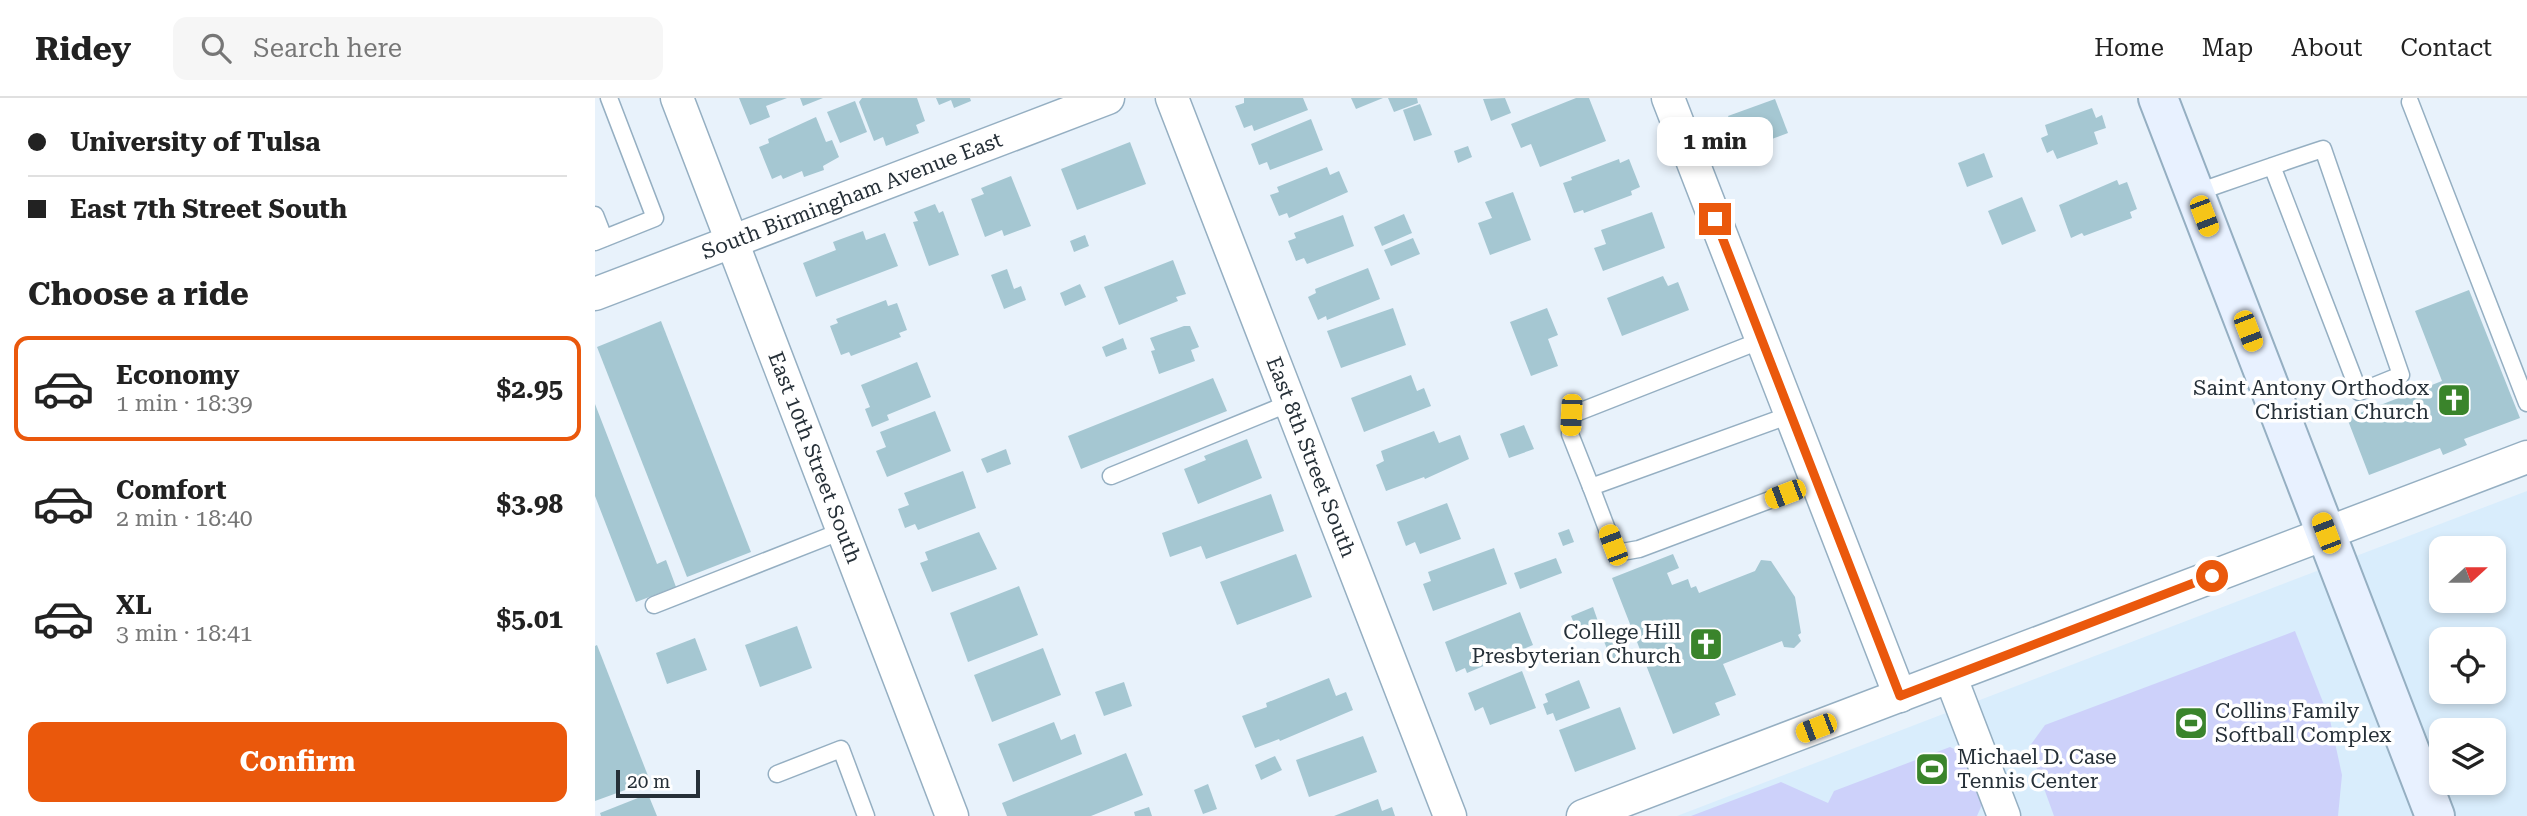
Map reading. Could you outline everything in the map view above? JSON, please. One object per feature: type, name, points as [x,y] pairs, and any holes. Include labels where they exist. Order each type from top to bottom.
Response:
[{"type":"street","name":"East 10th Street South","points":[[677,98],[952,816]]},
{"type":"street","name":"South Birmingham Avenue East","points":[[595,294],[1108,98]]},
{"type":"street","name":"East 8th Street South","points":[[1173,98],[1450,816]]},
{"type":"street","points":[[1668,98],[1815,483],[1900,696]]},
{"type":"street","points":[[2158,98],[2435,816]]},
{"type":"street","points":[[1583,816],[2527,457]]},
{"type":"street","points":[[1956,691],[2004,816]]},
{"type":"lane","points":[[595,215],[599,240],[655,218],[609,98]]},
{"type":"lane","points":[[2410,102],[2527,403]]},
{"type":"lane","points":[[2195,193],[2273,166],[2323,149],[2401,375],[2359,392],[2273,166]]},
{"type":"lane","points":[[1762,340],[1571,415],[1570,434],[1613,545],[1622,552],[1639,549],[1815,483]]},
{"type":"lane","points":[[1111,476],[1290,403]]},
{"type":"lane","points":[[1591,486],[1790,415]]},
{"type":"lane","points":[[654,605],[842,531]]},
{"type":"lane","points":[[777,774],[841,749],[866,816]]},
{"type":"shaded area","points":[[2527,491],[2527,816],[1677,816]]},
{"type":"shaded area","name":"Collins Family Softball Complex","points":[[2295,631],[2330,720],[2342,775],[2338,816],[2054,816],[2029,747],[2045,725]]},
{"type":"shaded area","name":"Michael D. Case Tennis Center","points":[[1950,747],[1966,755],[1984,800],[1977,816],[1691,816],[1781,782],[1828,803],[1834,791]]},
{"type":"building","points":[[739,98],[787,98],[766,106],[770,117],[750,125]]},
{"type":"building","points":[[800,98],[823,98],[803,106]]},
{"type":"building","points":[[862,98],[917,98],[925,121],[916,125],[919,133],[886,146],[883,137],[874,141],[859,102]]},
{"type":"building","points":[[936,98],[970,98],[971,101],[954,108],[951,100],[939,105]]},
{"type":"building","points":[[1244,98],[1303,98],[1308,110],[1254,131],[1252,125],[1244,128],[1235,106],[1244,103]]},
{"type":"building","points":[[1351,98],[1383,98],[1356,109]]},
{"type":"building","points":[[1388,98],[1417,98],[1418,103],[1394,112]]},
{"type":"building","points":[[1505,98],[1511,113],[1491,121],[1483,99]]},
{"type":"building","points":[[1576,98],[1589,98],[1606,141],[1540,167],[1531,144],[1521,148],[1511,124]]},
{"type":"building","points":[[1775,99],[1788,133],[1742,150],[1728,116]]},
{"type":"building","points":[[855,101],[867,132],[840,143],[827,112]]},
{"type":"building","points":[[1420,104],[1432,135],[1414,141],[1403,110]]},
{"type":"building","points":[[2092,108],[2096,118],[2102,115],[2106,128],[2094,132],[2098,144],[2057,159],[2053,150],[2047,153],[2041,138],[2048,135],[2045,125]]},
{"type":"building","points":[[816,117],[826,142],[832,140],[839,157],[823,166],[824,170],[804,177],[802,171],[783,179],[781,175],[772,179],[759,147],[769,143],[768,139]]},
{"type":"building","points":[[1311,119],[1323,150],[1270,170],[1267,162],[1259,165],[1251,144]]},
{"type":"building","points":[[1130,142],[1146,184],[1077,210],[1061,169]]},
{"type":"building","points":[[1468,146],[1472,157],[1458,163],[1454,151]]},
{"type":"building","points":[[1984,153],[1993,177],[1967,187],[1958,163]]},
{"type":"building","points":[[1619,159],[1620,163],[1629,159],[1640,187],[1631,191],[1632,195],[1584,213],[1583,210],[1574,213],[1563,183],[1572,180],[1571,177]]},
{"type":"building","points":[[1327,167],[1330,175],[1339,171],[1348,192],[1289,218],[1287,213],[1279,216],[1270,195],[1279,192],[1277,187]]},
{"type":"building","points":[[1011,176],[1031,226],[1004,236],[1002,230],[985,237],[971,199],[984,194],[981,188]]},
{"type":"building","points":[[2117,180],[2119,185],[2127,182],[2137,209],[2130,212],[2132,218],[2084,236],[2082,233],[2071,238],[2059,205]]},
{"type":"building","points":[[1513,192],[1531,240],[1490,255],[1478,223],[1492,218],[1485,202]]},
{"type":"building","points":[[2022,197],[2036,231],[2002,245],[1988,211]]},
{"type":"building","points":[[935,204],[939,213],[943,211],[959,255],[929,266],[913,222],[918,221],[914,212]]},
{"type":"building","points":[[1652,212],[1665,248],[1603,271],[1594,248],[1606,244],[1601,230]]},
{"type":"building","points":[[1404,214],[1412,233],[1382,246],[1374,227]]},
{"type":"building","points":[[1343,215],[1354,246],[1307,264],[1304,258],[1296,261],[1288,241],[1296,238],[1294,233]]},
{"type":"building","points":[[863,231],[866,240],[885,233],[898,266],[816,297],[803,263],[836,250],[833,242]]},
{"type":"building","points":[[1085,235],[1089,246],[1074,252],[1070,241]]},
{"type":"building","points":[[1413,238],[1420,254],[1391,266],[1384,250]]},
{"type":"building","points":[[1173,260],[1186,294],[1176,297],[1178,301],[1119,325],[1104,287]]},
{"type":"building","points":[[1368,268],[1380,299],[1327,320],[1326,316],[1318,320],[1308,297],[1316,293],[1315,289]]},
{"type":"building","points":[[1007,269],[1014,289],[1021,286],[1026,300],[1004,309],[991,275]]},
{"type":"building","points":[[1663,276],[1668,286],[1678,282],[1689,310],[1622,336],[1607,298]]},
{"type":"building","points":[[1080,284],[1086,297],[1065,306],[1060,293]]},
{"type":"building","name":"Saint Antony Orthodox Christian Church","points":[[2469,290],[2520,418],[2464,439],[2467,445],[2443,455],[2440,448],[2369,475],[2347,418],[2442,381],[2415,311]]},
{"type":"building","points":[[886,300],[888,306],[897,303],[907,330],[899,333],[901,337],[851,356],[849,352],[841,355],[830,326],[838,323],[836,319]]},
{"type":"building","points":[[1393,308],[1406,345],[1341,368],[1327,331]]},
{"type":"building","points":[[1547,308],[1558,335],[1548,339],[1558,366],[1531,376],[1510,322]]},
{"type":"building","points":[[661,321],[751,552],[687,577],[597,347]]},
{"type":"building","points":[[1190,326],[1199,347],[1191,350],[1195,361],[1159,374],[1151,351],[1155,350],[1150,338]]},
{"type":"building","points":[[1123,338],[1127,349],[1106,357],[1102,347]]},
{"type":"building","points":[[917,362],[931,397],[887,415],[889,420],[872,427],[865,409],[870,407],[861,385]]},
{"type":"building","points":[[1411,375],[1417,391],[1424,388],[1431,406],[1364,432],[1351,398]]},
{"type":"building","points":[[1213,378],[1227,411],[1081,469],[1068,436]]},
{"type":"building","points":[[595,404],[657,564],[666,560],[676,587],[636,602],[595,496]]},
{"type":"building","points":[[935,411],[951,451],[887,477],[876,451],[886,447],[880,432]]},
{"type":"building","points":[[1524,425],[1534,449],[1509,458],[1500,434]]},
{"type":"building","points":[[1434,431],[1439,443],[1460,435],[1469,459],[1425,479],[1424,477],[1386,491],[1376,465],[1384,461],[1381,451]]},
{"type":"building","points":[[1247,439],[1262,478],[1198,504],[1184,469],[1206,460],[1204,456]]},
{"type":"building","points":[[1006,449],[1011,464],[987,473],[981,459]]},
{"type":"building","points":[[963,471],[976,508],[918,530],[915,524],[905,528],[898,509],[909,505],[904,493]]},
{"type":"building","points":[[1271,494],[1284,531],[1206,559],[1201,546],[1170,557],[1162,533]]},
{"type":"building","points":[[1447,503],[1461,539],[1420,554],[1415,542],[1406,546],[1397,522]]},
{"type":"building","points":[[1569,529],[1574,542],[1563,546],[1558,533]]},
{"type":"building","points":[[979,532],[997,569],[932,592],[920,563],[928,560],[925,552]]},
{"type":"building","points":[[1494,548],[1507,584],[1433,611],[1423,584],[1431,581],[1428,572]]},
{"type":"building","points":[[1296,554],[1312,597],[1237,625],[1220,582]]},
{"type":"building","name":"College Hill Presbyterian Church","points":[[1673,554],[1679,568],[1667,573],[1672,585],[1688,579],[1691,588],[1696,586],[1699,593],[1755,571],[1761,560],[1771,561],[1795,597],[1801,633],[1798,635],[1801,641],[1794,648],[1784,647],[1782,641],[1723,664],[1736,695],[1715,703],[1720,715],[1673,734],[1612,578]]},
{"type":"building","points":[[1556,558],[1562,573],[1520,589],[1514,573]]},
{"type":"building","points":[[1019,586],[1038,635],[968,662],[950,613]]},
{"type":"building","points":[[1593,607],[1601,630],[1580,638],[1571,616]]},
{"type":"building","points":[[1520,612],[1533,645],[1467,673],[1465,668],[1456,672],[1445,642]]},
{"type":"building","points":[[797,626],[812,668],[760,687],[745,645]]},
{"type":"building","points":[[1619,634],[1627,655],[1612,661],[1603,639]]},
{"type":"building","points":[[695,638],[707,670],[667,684],[656,653]]},
{"type":"building","points":[[597,645],[650,781],[595,801],[595,646]]},
{"type":"building","points":[[1043,648],[1061,695],[992,722],[974,675]]},
{"type":"building","points":[[1522,671],[1536,708],[1490,725],[1483,707],[1475,711],[1468,693]]},
{"type":"building","points":[[1329,678],[1336,696],[1346,692],[1353,710],[1280,741],[1279,739],[1255,748],[1242,716],[1267,707],[1266,703]]},
{"type":"building","points":[[1579,680],[1590,708],[1556,721],[1553,713],[1547,715],[1543,704],[1548,702],[1545,694]]},
{"type":"building","points":[[1124,682],[1132,706],[1104,716],[1095,692]]},
{"type":"building","points":[[1620,707],[1636,749],[1575,772],[1559,730]]},
{"type":"building","points":[[1054,722],[1061,740],[1075,734],[1082,754],[1013,782],[998,744]]},
{"type":"building","points":[[1363,736],[1377,772],[1309,797],[1296,760]]},
{"type":"building","points":[[1126,753],[1143,795],[1091,816],[1007,816],[1002,803]]},
{"type":"building","points":[[1275,756],[1282,770],[1261,780],[1255,765]]},
{"type":"building","points":[[1208,784],[1217,809],[1203,814],[1194,790]]},
{"type":"building","points":[[648,794],[657,816],[601,816],[600,813]]},
{"type":"building","points":[[1378,799],[1382,811],[1392,807],[1395,816],[1334,816]]},
{"type":"building","points":[[1149,807],[1152,816],[1135,816],[1134,812]]},
{"type":"place","name":"Saint Antony Orthodox Christian Church","points":[[2454,400]]},
{"type":"place","name":"College Hill Presbyterian Church","points":[[1706,644]]},
{"type":"place","name":"Collins Family Softball Complex","points":[[2191,723]]},
{"type":"place","name":"Michael D. Case Tennis Center","points":[[1932,769]]},
{"type":"route","points":[[1715,219],[1815,483],[1900,696],[2212,576]]}]
